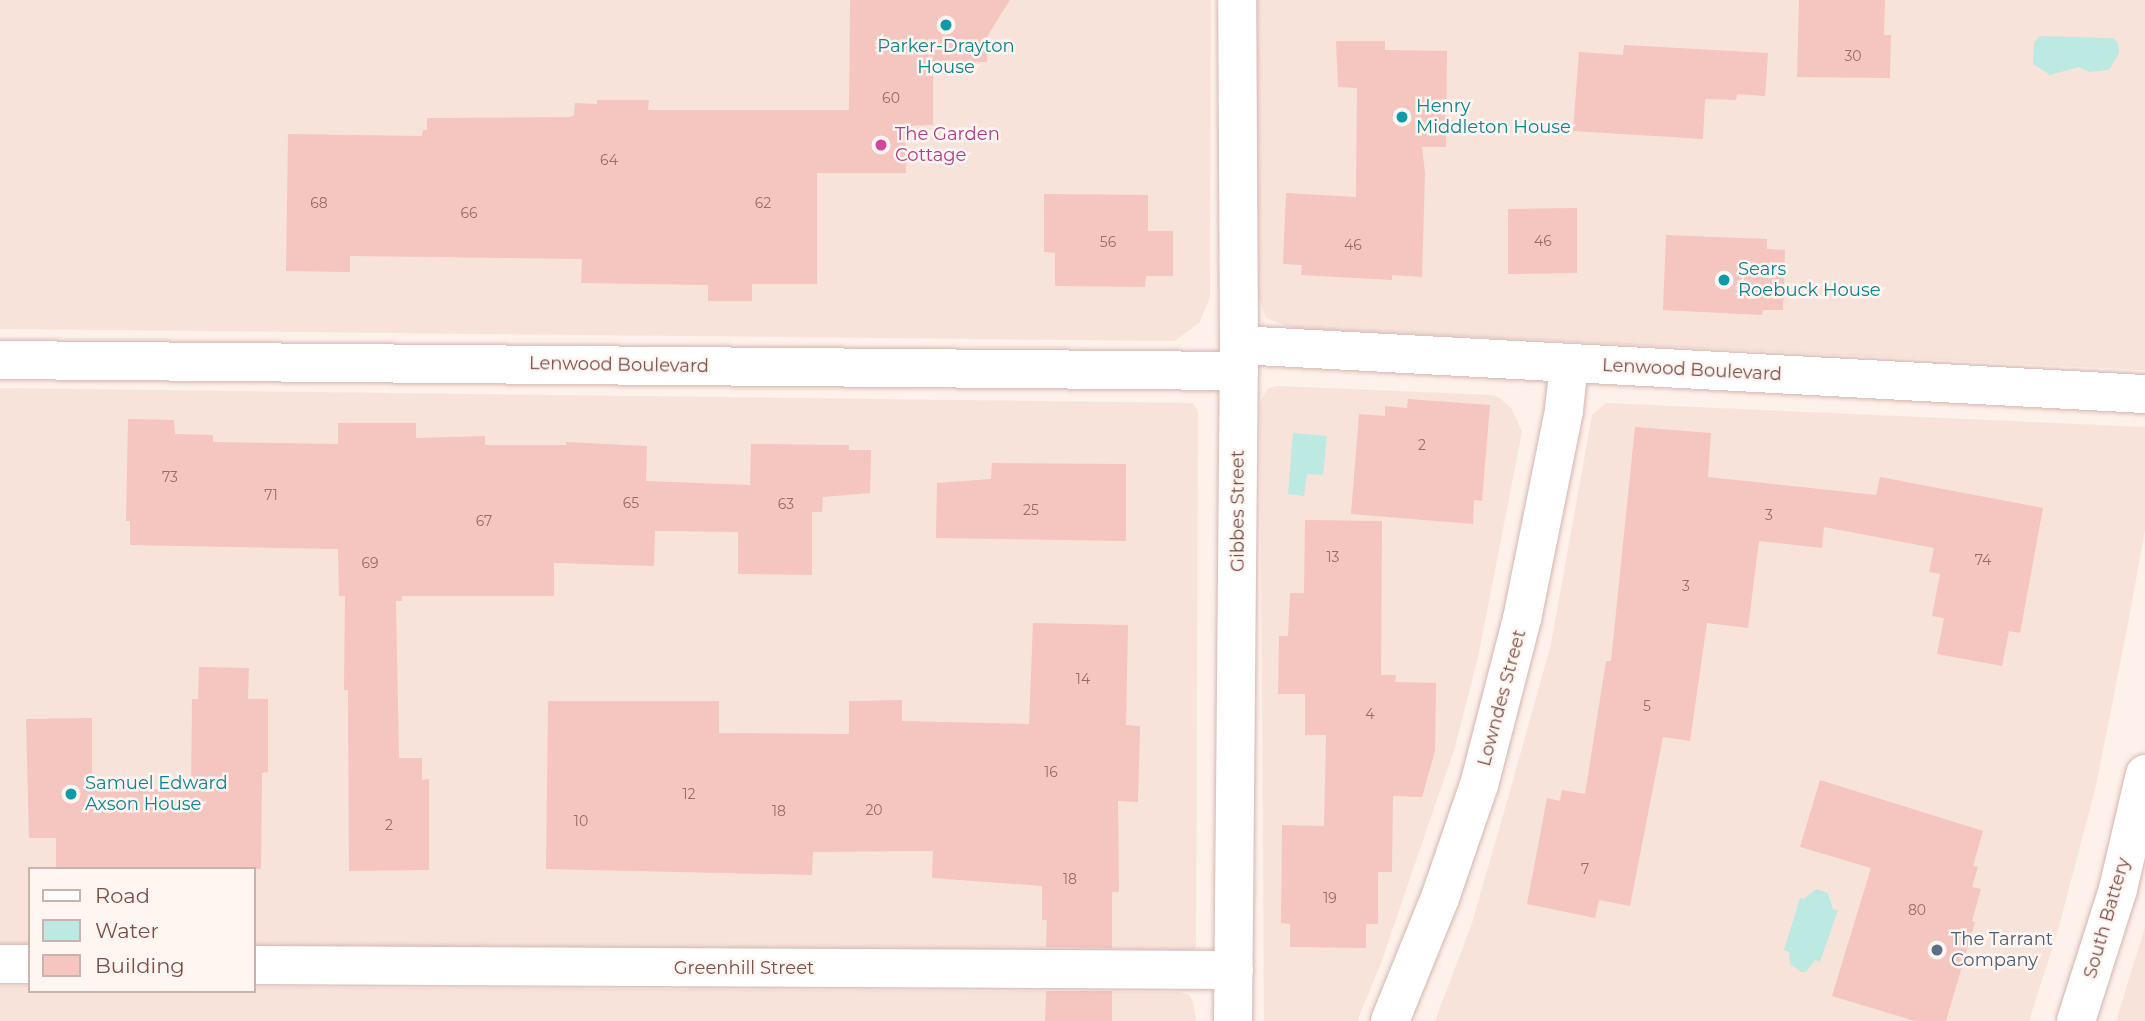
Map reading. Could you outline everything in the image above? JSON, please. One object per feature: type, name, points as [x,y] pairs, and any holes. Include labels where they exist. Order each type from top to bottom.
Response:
[{"type":"street","name":"Gibbes Street","points":[[1233,1021],[1239,358],[1237,0]]},
{"type":"street","name":"Lenwood Boulevard","points":[[0,360],[1239,358],[1569,363],[2145,394]]},
{"type":"street","name":"Lowndes Street","points":[[1390,1021],[1440,898],[1479,785],[1522,619],[1564,410],[1569,363]]},
{"type":"street","name":"South Battery","points":[[2076,1021],[2118,889],[2145,774]]},
{"type":"street","points":[[0,964],[28,964]]},
{"type":"street","name":"Greenhill Street","points":[[256,965],[1234,970]]},
{"type":"shaded area","points":[[0,0],[1211,0],[1210,298],[1199,323],[1175,341],[0,329]]},
{"type":"shaded area","points":[[1255,0],[2145,0],[2145,370],[1293,328],[1266,318],[1257,293]]},
{"type":"shaded area","points":[[1277,386],[1492,395],[1500,398],[1512,409],[1522,432],[1478,657],[1455,747],[1380,966],[1357,1021],[1264,1021],[1260,403],[1268,388]]},
{"type":"shaded area","points":[[0,388],[1193,403],[1198,411],[1196,946],[1192,953],[256,953],[256,867],[28,867],[28,952],[0,952]]},
{"type":"shaded area","points":[[1606,403],[2145,427],[2145,530],[2129,618],[2096,786],[2058,930],[2029,1021],[1435,1021],[1472,923],[1551,644],[1592,415]]},
{"type":"shaded area","points":[[2145,927],[2145,1021],[2116,1021]]},
{"type":"shaded area","points":[[0,986],[28,986],[28,993],[256,993],[256,987],[1180,992],[1189,995],[1193,1002],[1196,1021],[0,1021]]},
{"type":"water","points":[[2040,36],[2113,38],[2118,43],[2119,53],[2109,70],[2089,72],[2079,67],[2050,75],[2033,64],[2034,43]]},
{"type":"water","points":[[1293,433],[1327,436],[1323,475],[1307,474],[1304,496],[1288,494]]},
{"type":"water","points":[[1816,889],[1828,893],[1833,909],[1838,910],[1820,962],[1815,960],[1806,972],[1801,972],[1790,964],[1789,952],[1784,950],[1800,898],[1804,899]]},
{"type":"building","points":[[850,0],[1010,0],[988,35],[987,62],[933,61],[933,125],[905,126],[906,173],[817,173],[817,284],[752,284],[752,301],[708,301],[708,285],[581,283],[582,259],[350,256],[350,272],[286,271],[288,134],[422,136],[423,130],[427,130],[427,118],[570,117],[574,115],[575,103],[597,104],[597,100],[649,100],[648,110],[849,110]]},
{"type":"building","points":[[1799,0],[1885,0],[1884,35],[1891,35],[1890,78],[1797,77]]},
{"type":"building","points":[[1336,41],[1385,41],[1385,50],[1447,51],[1446,147],[1422,147],[1425,173],[1422,277],[1392,275],[1392,280],[1301,275],[1302,265],[1283,264],[1286,193],[1356,197],[1357,88],[1338,87]]},
{"type":"building","points":[[1624,45],[1768,53],[1765,96],[1737,94],[1736,100],[1705,99],[1703,139],[1573,131],[1579,52],[1623,55]]},
{"type":"building","points":[[1044,194],[1148,195],[1148,231],[1173,231],[1173,276],[1146,276],[1145,287],[1055,286],[1055,253],[1044,252]]},
{"type":"building","points":[[1577,208],[1577,273],[1508,274],[1508,209]]},
{"type":"building","name":"Sears Roebuck House","points":[[1666,235],[1767,239],[1767,249],[1785,250],[1783,310],[1763,310],[1762,315],[1663,310]]},
{"type":"building","points":[[1408,399],[1490,405],[1482,501],[1474,500],[1473,524],[1351,514],[1359,414],[1385,416],[1385,406],[1407,408]]},
{"type":"building","points":[[128,419],[174,420],[175,434],[213,435],[213,442],[338,444],[338,423],[416,423],[416,438],[485,436],[485,445],[566,445],[566,442],[647,446],[646,481],[750,485],[751,444],[849,445],[849,450],[871,450],[870,493],[823,497],[822,512],[812,512],[812,575],[738,574],[738,532],[655,531],[654,566],[554,563],[554,596],[402,596],[402,601],[396,601],[399,758],[422,758],[422,780],[429,779],[429,870],[349,871],[348,690],[344,690],[345,596],[339,596],[338,549],[130,545],[130,521],[126,521]]},
{"type":"building","points":[[1635,427],[1711,433],[1708,477],[1876,495],[1880,477],[2043,508],[2020,633],[2009,631],[2002,666],[1937,654],[1944,618],[1932,616],[1940,574],[1929,572],[1934,548],[1824,527],[1822,548],[1759,541],[1748,628],[1707,623],[1690,741],[1663,737],[1630,906],[1599,900],[1595,918],[1527,904],[1547,798],[1560,801],[1562,790],[1585,794],[1606,661],[1611,661]]},
{"type":"building","points":[[992,463],[1126,464],[1126,541],[936,538],[937,483],[991,479]]},
{"type":"building","points":[[1305,520],[1382,521],[1381,675],[1396,675],[1395,682],[1436,683],[1435,751],[1422,797],[1393,796],[1392,872],[1378,872],[1378,924],[1366,924],[1366,948],[1290,947],[1290,924],[1281,923],[1282,825],[1324,826],[1326,735],[1305,735],[1305,694],[1278,694],[1279,636],[1288,636],[1290,593],[1304,593]]},
{"type":"building","points":[[1033,623],[1128,625],[1126,725],[1140,726],[1138,802],[1118,801],[1119,892],[1112,892],[1112,948],[1046,947],[1047,920],[1042,920],[1042,886],[932,878],[933,851],[813,852],[812,875],[546,869],[548,701],[719,701],[719,733],[849,734],[849,701],[902,700],[902,721],[1029,724]]},
{"type":"building","points":[[199,667],[249,668],[248,699],[268,699],[268,772],[262,773],[261,869],[56,867],[56,838],[29,838],[26,719],[92,718],[92,788],[191,790],[192,699],[198,699]]},
{"type":"building","points":[[1820,780],[1983,831],[1973,866],[1978,867],[1972,887],[1981,889],[1972,921],[1975,922],[1946,1021],[1915,1021],[1832,996],[1871,868],[1800,847]]},
{"type":"building","points":[[1046,991],[1112,991],[1112,1021],[1045,1021]]},
{"type":"place","name":"Parker-Drayton House","points":[[946,25]]},
{"type":"place","name":"Henry Middleton House","points":[[1402,117]]},
{"type":"place","name":"The Garden Cottage","points":[[881,145]]},
{"type":"place","name":"Sears Roebuck House","points":[[1724,280]]},
{"type":"place","name":"Samuel Edward Axson House","points":[[71,794]]},
{"type":"place","name":"The Tarrant Company","points":[[1937,950]]}]
